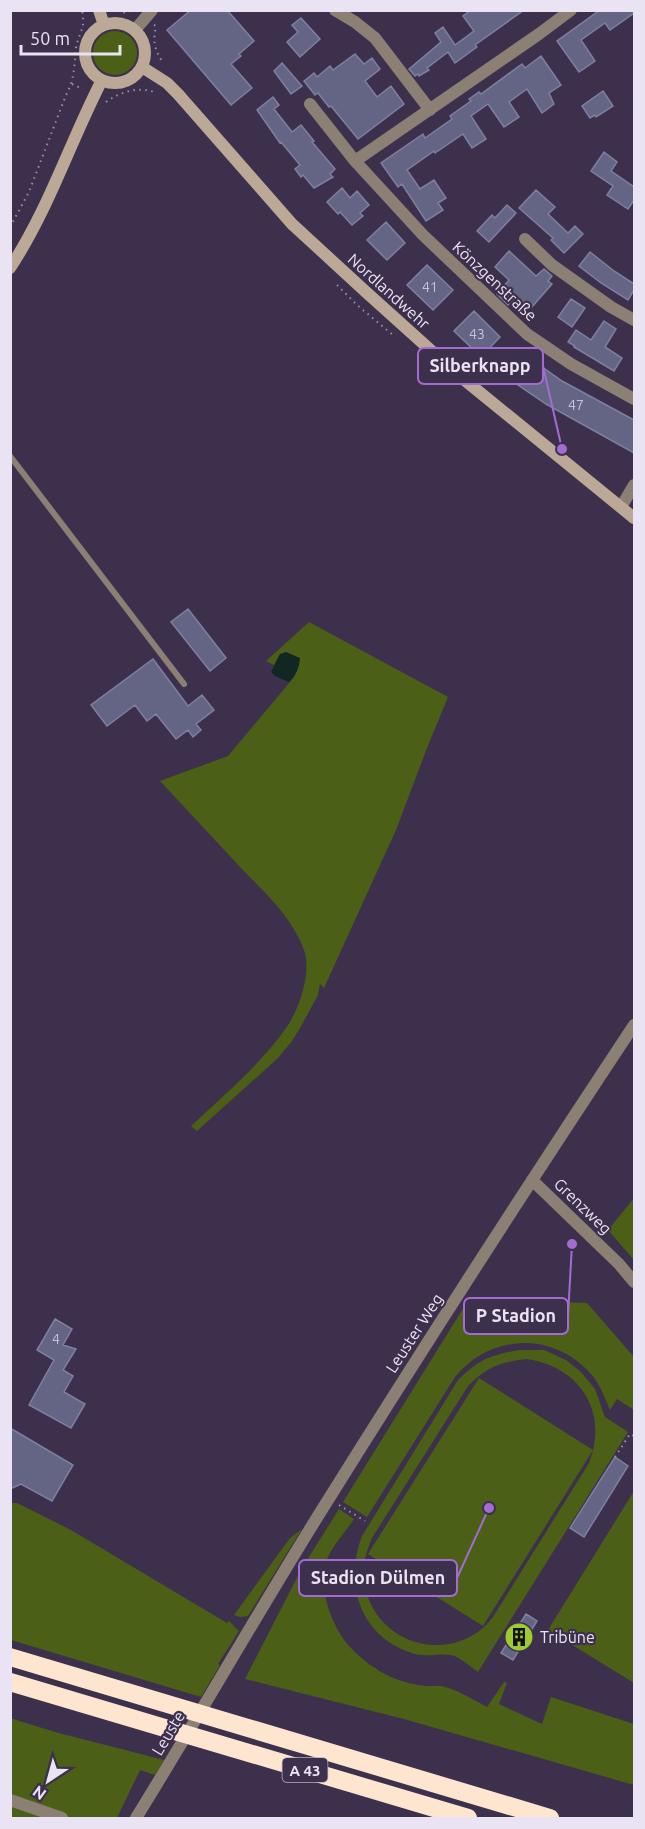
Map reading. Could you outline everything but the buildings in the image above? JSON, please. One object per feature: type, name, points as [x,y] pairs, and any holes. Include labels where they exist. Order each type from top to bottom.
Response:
[{"type":"highway","name":"A 43","points":[[10,1657],[550,1818]]},
{"type":"highway","name":"A 43","points":[[10,1682],[468,1818]]},
{"type":"street","points":[[99,10],[104,25]]},
{"type":"street","points":[[336,10],[375,38],[430,110]]},
{"type":"street","points":[[354,161],[571,10]]},
{"type":"street","points":[[135,30],[149,14]]},
{"type":"street","points":[[120,23],[135,30],[145,47],[142,67],[136,75],[120,83],[110,83],[94,74],[85,57],[89,38],[96,30],[104,25],[120,23]]},
{"type":"street","name":"Nordlandwehr","points":[[142,67],[167,83],[178,94],[292,224],[366,292],[456,373],[634,518]]},
{"type":"street","points":[[10,268],[27,243],[45,207],[73,139],[102,80]]},
{"type":"street","name":"Könzgenstraße","points":[[310,104],[354,161],[423,236],[527,334],[571,364],[634,399]]},
{"type":"street","points":[[525,239],[552,265],[611,307],[634,320]]},
{"type":"street","points":[[621,507],[634,485]]},
{"type":"street","name":"Leuster Weg","points":[[229,1663],[328,1499],[532,1179],[634,1025]]},
{"type":"street","name":"Grenzweg","points":[[532,1179],[619,1264],[634,1282]]},
{"type":"street","name":"Leuste","points":[[136,1818],[229,1663]]},
{"type":"street","points":[[10,1800],[62,1818]]},
{"type":"lane","points":[[10,456],[184,684]]},
{"type":"path","points":[[10,227],[29,192],[72,84],[76,48],[83,29],[82,10]]},
{"type":"path","points":[[118,10],[125,13],[134,10]]},
{"type":"path","points":[[94,95],[106,102],[117,94],[147,90],[162,61],[154,42],[156,26],[149,14]]},
{"type":"path","points":[[615,1457],[630,1434],[634,1436]]},
{"type":"path","points":[[328,1499],[365,1521]]},
{"type":"green space","points":[[115,31],[130,38],[137,53],[130,68],[115,75],[100,68],[93,53],[100,38]]},
{"type":"green space","points":[[309,622],[448,697],[396,830],[324,988],[320,984],[318,995],[300,1028],[278,1058],[197,1131],[191,1126],[254,1067],[291,1020],[303,990],[306,959],[299,938],[277,906],[160,781],[228,756],[295,676],[280,654],[274,665],[266,661]]},
{"type":"green space","points":[[634,1198],[634,1260],[608,1230]]},
{"type":"green space","points":[[469,1299],[587,1303],[634,1357],[634,1410],[617,1399],[610,1410],[602,1390],[590,1373],[575,1359],[558,1350],[540,1344],[521,1343],[486,1352],[469,1363],[455,1377],[367,1517],[343,1502]]},
{"type":"green space","points":[[544,1350],[566,1360],[581,1372],[595,1389],[605,1417],[628,1432],[478,1672],[454,1656],[415,1654],[396,1647],[381,1636],[369,1623],[361,1608],[356,1591],[355,1573],[362,1536],[458,1380],[479,1363],[493,1356],[510,1352]],"holes":[[[526,1359],[545,1363],[561,1371],[585,1394],[592,1410],[595,1426],[594,1444],[589,1463],[493,1617],[481,1629],[454,1643],[434,1645],[416,1642],[399,1635],[384,1623],[373,1608],[366,1590],[364,1565],[372,1538],[468,1386],[488,1370],[502,1364]]]},
{"type":"green space","points":[[479,1378],[593,1450],[483,1626],[368,1554]]},
{"type":"green space","points":[[634,1491],[634,1683],[548,1630]]},
{"type":"green space","points":[[11,1503],[17,1503],[71,1530],[227,1623],[229,1621],[239,1631],[201,1697],[11,1640]]},
{"type":"green space","points":[[339,1509],[354,1519],[328,1557],[325,1568],[325,1592],[327,1605],[337,1628],[355,1652],[369,1664],[391,1677],[414,1684],[451,1689],[487,1707],[504,1682],[507,1683],[499,1704],[542,1724],[551,1697],[634,1724],[634,1785],[404,1719],[245,1679],[302,1568]]},
{"type":"green space","points":[[302,1529],[248,1616],[234,1615],[290,1538]]},
{"type":"green space","points":[[10,1718],[164,1760],[155,1775],[140,1770],[117,1818],[11,1818]]},
{"type":"shaded area","points":[[286,652],[300,658],[297,672],[289,682],[271,672],[280,654]]},
{"type":"place","name":"Silberknapp","points":[[562,449]]},
{"type":"place","name":"P Stadion","points":[[572,1244]]},
{"type":"place","name":"Stadion Dülmen","points":[[489,1508]]},
{"type":"place","name":"Tribüne","points":[[519,1637]]}]
